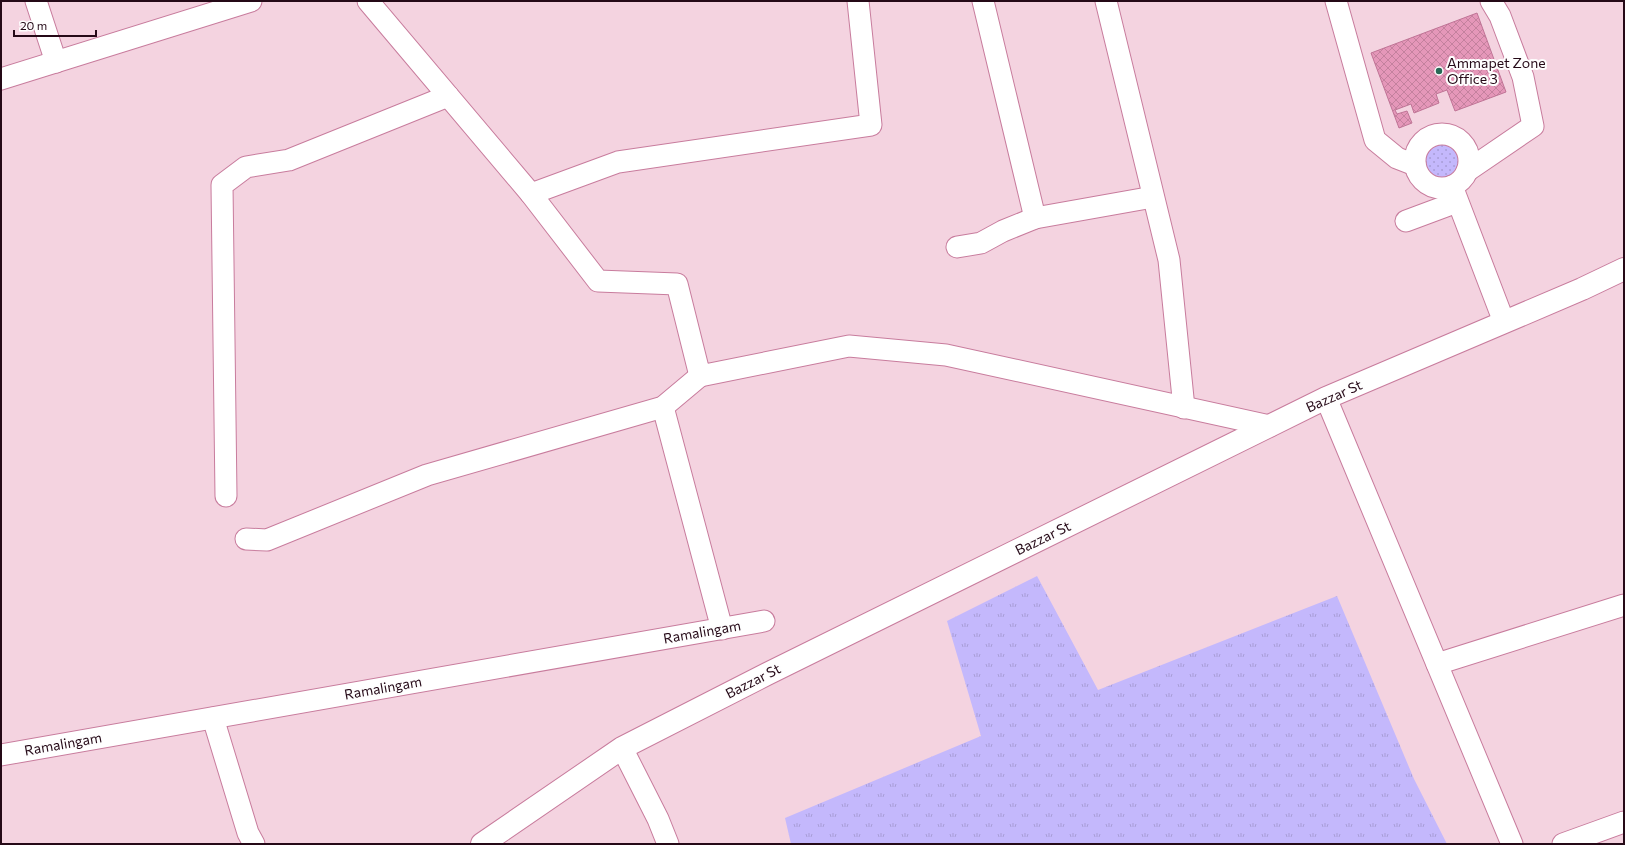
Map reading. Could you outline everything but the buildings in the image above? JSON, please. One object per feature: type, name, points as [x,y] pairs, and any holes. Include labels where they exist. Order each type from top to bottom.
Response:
[{"type":"main road","name":"Bazzar St","points":[[482,844],[622,748],[772,671],[1326,398],[1582,289],[1624,269]]},
{"type":"street","points":[[36,1],[56,62]]},
{"type":"street","points":[[1,79],[251,1]]},
{"type":"street","points":[[368,1],[531,194],[598,281],[677,284],[700,376]]},
{"type":"street","points":[[531,194],[618,162],[871,125],[858,1]]},
{"type":"street","points":[[983,1],[1035,218]]},
{"type":"street","points":[[1106,1],[1169,260],[1184,408]]},
{"type":"street","points":[[1336,1],[1375,140],[1397,158],[1415,165]]},
{"type":"street","points":[[1406,221],[1454,194],[1467,171],[1534,126],[1523,77],[1500,16],[1492,1]]},
{"type":"street","points":[[226,496],[222,185],[246,168],[290,160],[448,96]]},
{"type":"street","points":[[1467,171],[1469,162],[1468,153],[1458,139],[1450,135],[1441,134],[1432,136],[1419,148],[1415,156],[1415,165],[1423,180],[1430,185],[1454,194],[1504,322]]},
{"type":"street","points":[[957,247],[981,243],[1035,218],[1153,196]]},
{"type":"street","points":[[246,539],[267,540],[427,475],[663,407],[700,376],[850,346],[946,355],[1270,426]]},
{"type":"street","points":[[1326,398],[1512,844]]},
{"type":"street","points":[[663,407],[722,629]]},
{"type":"street","points":[[1437,664],[1624,606]]},
{"type":"street","name":"Ramalingam","points":[[1,755],[764,621]]},
{"type":"street","points":[[213,718],[248,833],[254,844]]},
{"type":"street","points":[[622,748],[658,819],[668,844]]},
{"type":"street","points":[[1563,844],[1624,822]]},
{"type":"green space","points":[[1446,142],[1455,147],[1459,153],[1459,167],[1455,173],[1446,178],[1438,178],[1429,173],[1425,167],[1424,156],[1429,147],[1435,143]]},
{"type":"green space","points":[[1037,576],[1098,690],[1337,596],[1414,779],[1447,844],[791,844],[785,818],[981,736],[947,621]]},
{"type":"place","name":"Ammapet Zone Office 3","points":[[1439,71]]}]
